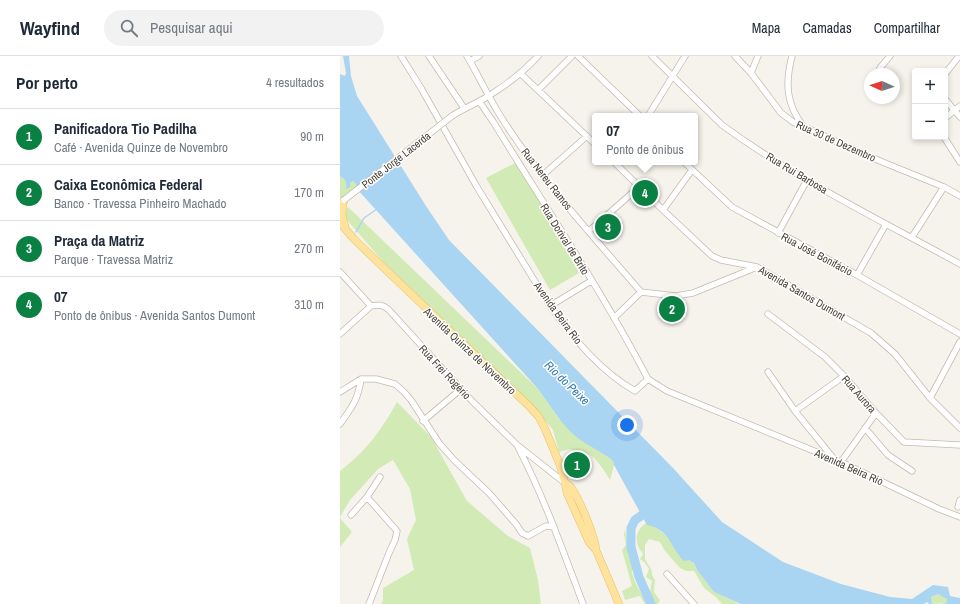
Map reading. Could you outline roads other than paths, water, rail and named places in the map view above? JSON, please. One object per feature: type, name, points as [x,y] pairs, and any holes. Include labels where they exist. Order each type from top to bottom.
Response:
[{"type":"main road","points":[[342,203],[342,220],[350,235]]},
{"type":"main road","name":"Avenida Quinze de Novembro","points":[[340,223],[350,235],[539,417],[552,444],[567,493],[584,522]]},
{"type":"main road","points":[[340,233],[350,235]]},
{"type":"main road","name":"Avenida Quinze de Novembro","points":[[565,483],[572,487],[578,501],[589,542],[596,550],[619,604]]},
{"type":"main road","points":[[574,507],[578,501]]},
{"type":"street","name":"Avenida Beira Rio","points":[[401,56],[421,88],[477,187],[550,306],[584,349],[617,381],[635,391],[648,379],[667,391],[841,462],[939,509],[960,517]]},
{"type":"street","points":[[429,56],[464,108]]},
{"type":"street","points":[[469,58],[479,56]]},
{"type":"street","name":"Ponte Jorge Lacerda","points":[[342,203],[452,116],[464,108],[489,96],[521,74],[538,56]]},
{"type":"street","points":[[538,90],[572,56]]},
{"type":"street","points":[[578,56],[637,113]]},
{"type":"street","name":"Rua Rui Barbosa","points":[[652,56],[722,125],[807,180],[960,264]]},
{"type":"street","points":[[650,113],[685,56]]},
{"type":"street","name":"Rua 30 de Dezembro","points":[[735,56],[751,73],[781,113],[792,122],[880,161],[944,187],[960,196]]},
{"type":"street","points":[[751,73],[758,56]]},
{"type":"street","points":[[792,56],[788,83],[789,101],[795,116],[804,127]]},
{"type":"street","points":[[880,68],[890,56]]},
{"type":"street","points":[[948,70],[958,56]]},
{"type":"street","name":"Rua Nereu Ramos","points":[[469,58],[503,119],[543,175],[641,292]]},
{"type":"street","points":[[521,74],[592,141]]},
{"type":"street","name":"Rua Dorival de Brito","points":[[479,101],[614,318],[648,379]]},
{"type":"street","points":[[948,103],[960,117]]},
{"type":"street","points":[[948,115],[960,106]]},
{"type":"street","points":[[543,175],[587,136]]},
{"type":"street","points":[[946,140],[960,162]]},
{"type":"street","name":"Avenida Santos Dumont","points":[[617,165],[712,256],[720,260],[757,267],[871,333],[895,354],[930,398],[960,428]]},
{"type":"street","name":"Rua José Bonifácio","points":[[687,165],[732,207],[857,275],[960,334]]},
{"type":"street","points":[[663,210],[692,170]]},
{"type":"street","points":[[778,233],[807,180]]},
{"type":"street","points":[[589,231],[639,187]]},
{"type":"street","points":[[912,238],[944,187]]},
{"type":"street","points":[[857,275],[886,224]]},
{"type":"street","points":[[733,262],[736,267],[737,276]]},
{"type":"street","points":[[614,318],[641,292],[676,296],[685,295],[757,267]]},
{"type":"street","points":[[340,272],[371,306],[340,334]]},
{"type":"street","points":[[550,306],[591,281]]},
{"type":"street","name":"Rua Frei Rogério","points":[[371,306],[379,305],[388,309],[460,389],[517,445],[565,483]]},
{"type":"street","name":"Rua Aurora","points":[[768,314],[825,357],[904,442],[960,445]]},
{"type":"street","points":[[930,398],[960,342]]},
{"type":"street","points":[[768,372],[795,411],[834,460]]},
{"type":"street","points":[[795,411],[844,376]]},
{"type":"street","points":[[340,424],[353,406],[358,396],[361,379]]},
{"type":"street","points":[[340,392],[361,379],[376,379],[394,384],[411,400],[423,421],[439,443],[454,460],[489,493],[522,533],[528,536],[546,526],[554,528]]},
{"type":"street","points":[[423,421],[460,389]]},
{"type":"street","points":[[841,462],[876,413]]},
{"type":"street","points":[[865,428],[888,455],[912,471]]},
{"type":"street","name":"Rua Frei Rogério","points":[[517,445],[530,468],[583,604]]},
{"type":"street","points":[[351,514],[367,497],[380,477]]},
{"type":"street","points":[[367,497],[397,531],[397,535],[388,553],[369,604]]},
{"type":"street","points":[[958,507],[960,500]]},
{"type":"street","points":[[667,574],[694,604]]},
{"type":"water","name":"Rio do Peixe","points":[[343,56],[349,56],[351,76],[357,96],[449,240],[673,468],[722,522],[783,562],[841,584],[890,597],[912,599],[933,585],[948,587],[950,596],[960,598],[960,604],[941,604],[947,603],[947,599],[938,594],[931,597],[932,604],[927,602],[924,604],[741,604],[714,592],[697,570],[694,563],[689,560],[684,561],[669,539],[661,531],[655,527],[647,525],[613,461],[579,439],[567,428],[539,390],[357,189],[356,184],[353,181],[350,183],[350,187],[346,189],[346,181],[340,176],[340,74],[345,76],[346,73]]},
{"type":"waterway","points":[[356,232],[364,218],[377,209]]},
{"type":"waterway","points":[[651,604],[639,577],[631,547],[631,528],[635,520],[652,508]]},
{"type":"place","name":"07","points":[[645,193]]},
{"type":"place","name":"Praça da Matriz","points":[[608,227]]},
{"type":"place","name":"Caixa Econômica Federal","points":[[672,309]]},
{"type":"place","name":"Panificadora Tio Padilha","points":[[577,465]]}]
